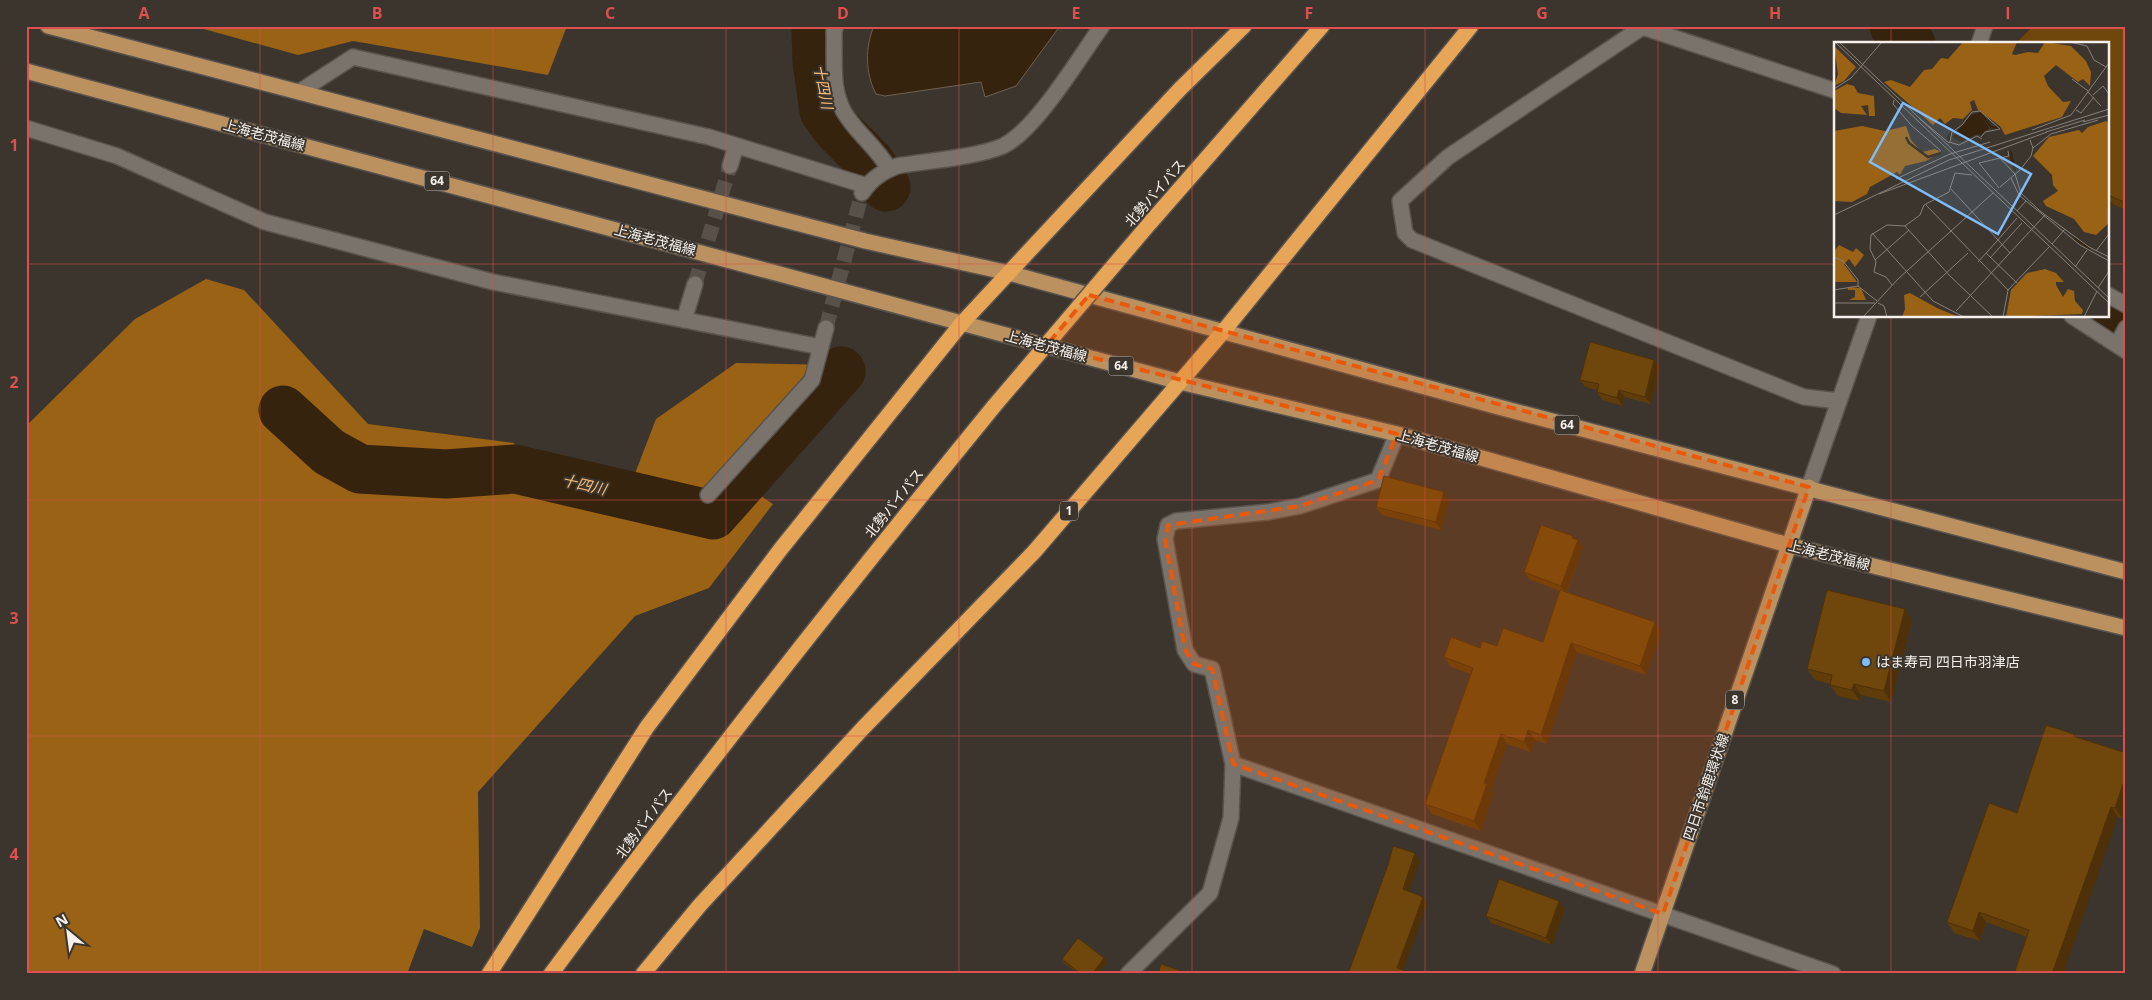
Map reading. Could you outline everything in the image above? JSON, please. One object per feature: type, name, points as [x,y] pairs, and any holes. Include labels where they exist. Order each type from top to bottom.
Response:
[{"type":"highway","points":[[490,974],[647,727],[780,550],[962,323],[1180,89],[1244,26]]},
{"type":"highway","name":"北勢バイパス","points":[[551,974],[719,751],[847,587],[995,405],[1150,223],[1322,26]]},
{"type":"highway","name":"北勢バイパス","points":[[1283,71],[1328,26]]},
{"type":"highway","name":"1","points":[[643,974],[700,905],[850,742],[1034,552],[1222,333],[1471,26]]},
{"type":"main road","name":"64","points":[[48,26],[865,241],[1010,273],[1222,333],[2126,572]]},
{"type":"main road","name":"上海老茂福線","points":[[26,71],[1180,382],[1397,434],[1788,545],[2126,628]]},
{"type":"main road","name":"四日市鈴鹿環状線","points":[[1642,974],[1809,487]]},
{"type":"street","points":[[836,26],[834,31],[836,85],[841,106],[848,119],[869,140],[887,170]]},
{"type":"street","points":[[299,92],[353,57],[699,135],[866,187],[887,170],[897,166],[989,151],[1012,140],[1035,120],[1102,26]]},
{"type":"street","points":[[1981,42],[1985,26]]},
{"type":"street","points":[[1834,90],[1642,27],[1448,157],[1400,201],[1405,232],[1412,240],[1804,396],[1839,401]]},
{"type":"street","points":[[26,128],[117,156],[265,222],[493,282],[821,347]]},
{"type":"street","points":[[730,166],[736,146]]},
{"type":"street","points":[[684,320],[695,284]]},
{"type":"street","points":[[2110,296],[2126,305]]},
{"type":"street","points":[[1809,487],[1868,318]]},
{"type":"street","points":[[2076,318],[2122,340]]},
{"type":"street","points":[[708,495],[812,380],[826,328]]},
{"type":"street","points":[[1128,974],[1210,893],[1231,818],[1233,764],[1212,669],[1194,664],[1185,650],[1165,539],[1168,525],[1176,521],[1268,512],[1300,506],[1378,480],[1397,434]]},
{"type":"street","points":[[1233,764],[1833,974]]},
{"type":"highlighted area","points":[[1089,295],[1809,487],[1663,914],[1233,764],[1212,669],[1194,664],[1185,650],[1165,539],[1168,525],[1300,506],[1378,480],[1397,434],[1046,346]]},
{"type":"shaded area","points":[[193,26],[567,26],[548,75],[353,41],[298,55]]},
{"type":"shaded area","points":[[874,26],[1060,26],[1016,86],[985,97],[981,82],[885,96],[876,94],[868,69],[869,43]]},
{"type":"shaded area","points":[[206,279],[244,290],[368,424],[514,443],[523,460],[596,489],[634,476],[656,419],[736,363],[834,365],[752,490],[773,504],[709,588],[635,616],[478,792],[480,928],[472,947],[424,929],[407,974],[26,974],[26,426],[135,319]]},
{"type":"building","points":[[2033,26],[2126,26],[2126,203],[2110,196],[2110,42],[2017,42]]},
{"type":"building","points":[[1590,342],[1654,360],[1645,397],[1619,390],[1617,398],[1597,392],[1599,384],[1580,380]]},
{"type":"building","points":[[1384,476],[1444,492],[1436,522],[1376,507]]},
{"type":"building","points":[[1541,525],[1573,536],[1572,538],[1578,540],[1561,586],[1524,572]]},
{"type":"building","points":[[1560,590],[1655,622],[1640,666],[1571,643],[1541,735],[1528,730],[1524,742],[1501,734],[1484,783],[1487,784],[1474,821],[1425,804],[1473,668],[1444,657],[1451,637],[1480,648],[1482,641],[1497,646],[1503,628],[1543,642]]},
{"type":"building","points":[[1827,590],[1905,609],[1884,691],[1854,684],[1852,690],[1830,685],[1832,675],[1807,669]]},
{"type":"building","points":[[2046,725],[2126,753],[2126,775],[2115,808],[2111,807],[2052,974],[2014,974],[2029,930],[1979,912],[1973,931],[1947,922],[1989,803],[2017,813]]},
{"type":"building","points":[[1393,846],[1415,853],[1403,889],[1423,897],[1397,968],[1409,972],[1408,974],[1348,974],[1388,865]]},
{"type":"building","points":[[1499,879],[1559,901],[1546,938],[1486,916]]},
{"type":"building","points":[[1078,938],[1104,958],[1092,974],[1081,974],[1062,959]]},
{"type":"building","points":[[1161,964],[1190,974],[1158,974]]},
{"type":"waterway","name":"十四川","points":[[818,26],[816,31],[817,61],[824,111],[837,129],[870,162],[886,187]]},
{"type":"waterway","name":"十四川","points":[[1894,26],[1909,42]]},
{"type":"waterway","name":"十四川","points":[[2108,318],[2126,328]]},
{"type":"waterway","name":"十四川","points":[[283,410],[329,452],[360,469],[446,474],[515,469],[713,515],[841,371]]},
{"type":"tunnel","points":[[695,284],[730,166]]},
{"type":"tunnel","points":[[826,328],[862,193]]},
{"type":"place","name":"はま寿司 四日市羽津店","points":[[1866,662]]}]
